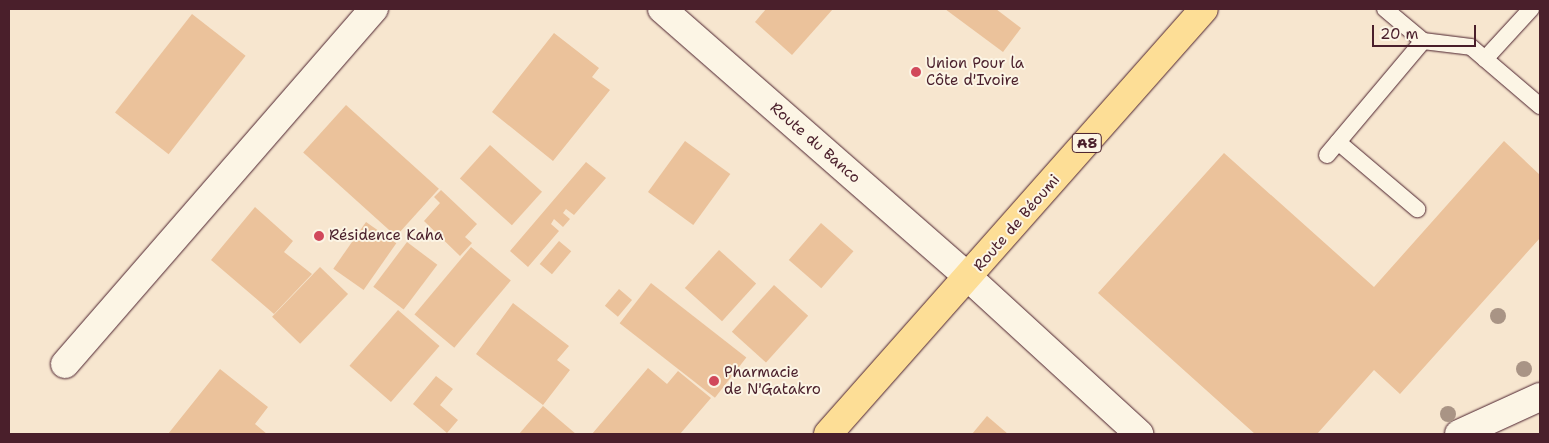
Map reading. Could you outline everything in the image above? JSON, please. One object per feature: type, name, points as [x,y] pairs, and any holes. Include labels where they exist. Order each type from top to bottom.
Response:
[{"type":"main road","name":"Route de Béoumi","points":[[828,434],[969,278],[1204,9]]},
{"type":"street","points":[[65,364],[374,9]]},
{"type":"street","name":"Route du Banco","points":[[662,9],[969,278],[1139,434]]},
{"type":"street","points":[[1459,434],[1540,396]]},
{"type":"lane","points":[[1385,9],[1423,41],[1471,47],[1540,106]]},
{"type":"lane","points":[[1485,59],[1531,9]]},
{"type":"lane","points":[[1327,155],[1423,41]]},
{"type":"lane","points":[[1338,142],[1417,208]]},
{"type":"building","points":[[766,9],[833,9],[792,55],[755,22]]},
{"type":"building","points":[[945,9],[996,9],[1021,28],[1003,52]]},
{"type":"building","points":[[192,14],[246,56],[169,154],[115,113]]},
{"type":"building","points":[[554,33],[599,68],[592,77],[610,90],[553,161],[492,112]]},
{"type":"building","points":[[346,105],[439,189],[396,236],[303,153]]},
{"type":"building","points":[[685,141],[730,174],[693,225],[648,192]]},
{"type":"building","points":[[1504,141],[1540,175],[1540,238],[1400,394],[1374,370],[1317,434],[1255,434],[1098,293],[1224,153],[1374,287]]},
{"type":"building","points":[[490,145],[542,192],[512,225],[460,178]]},
{"type":"building","points":[[586,162],[606,178],[574,215],[566,209],[563,213],[570,219],[563,227],[554,219],[551,224],[559,231],[528,267],[510,251]]},
{"type":"building","points":[[441,190],[477,224],[465,237],[472,243],[460,256],[424,221],[440,203],[434,197]]},
{"type":"building","points":[[255,207],[293,241],[284,252],[312,274],[274,314],[211,260]]},
{"type":"building","points":[[366,222],[396,243],[364,290],[333,269]]},
{"type":"building","points":[[821,223],[853,251],[821,288],[789,260]]},
{"type":"building","points":[[559,241],[571,251],[552,274],[540,264]]},
{"type":"building","points":[[407,242],[437,265],[404,310],[373,287]]},
{"type":"building","points":[[471,247],[511,280],[454,348],[414,314]]},
{"type":"building","points":[[719,250],[756,283],[722,321],[685,288]]},
{"type":"building","points":[[320,267],[348,294],[300,344],[272,317]]},
{"type":"building","points":[[651,283],[746,357],[715,398],[620,323]]},
{"type":"building","points":[[774,285],[808,316],[766,363],[732,332]]},
{"type":"building","points":[[619,289],[632,300],[618,317],[605,306]]},
{"type":"building","points":[[513,303],[569,346],[557,360],[570,370],[543,405],[476,354]]},
{"type":"building","points":[[398,310],[440,346],[391,402],[349,366]]},
{"type":"building","points":[[648,368],[667,384],[678,371],[711,398],[680,434],[592,434]]},
{"type":"building","points":[[220,369],[268,407],[255,424],[267,434],[168,434]]},
{"type":"building","points":[[436,376],[453,389],[440,405],[458,420],[447,433],[413,404]]},
{"type":"building","points":[[543,406],[576,434],[519,434]]},
{"type":"building","points":[[987,416],[1008,434],[972,434]]},
{"type":"place","name":"Union Pour la Côte d'Ivoire","points":[[916,72]]},
{"type":"place","name":"Résidence Kaha","points":[[319,236]]},
{"type":"place","name":"Pharmacie de N'Gatakro","points":[[714,381]]}]
